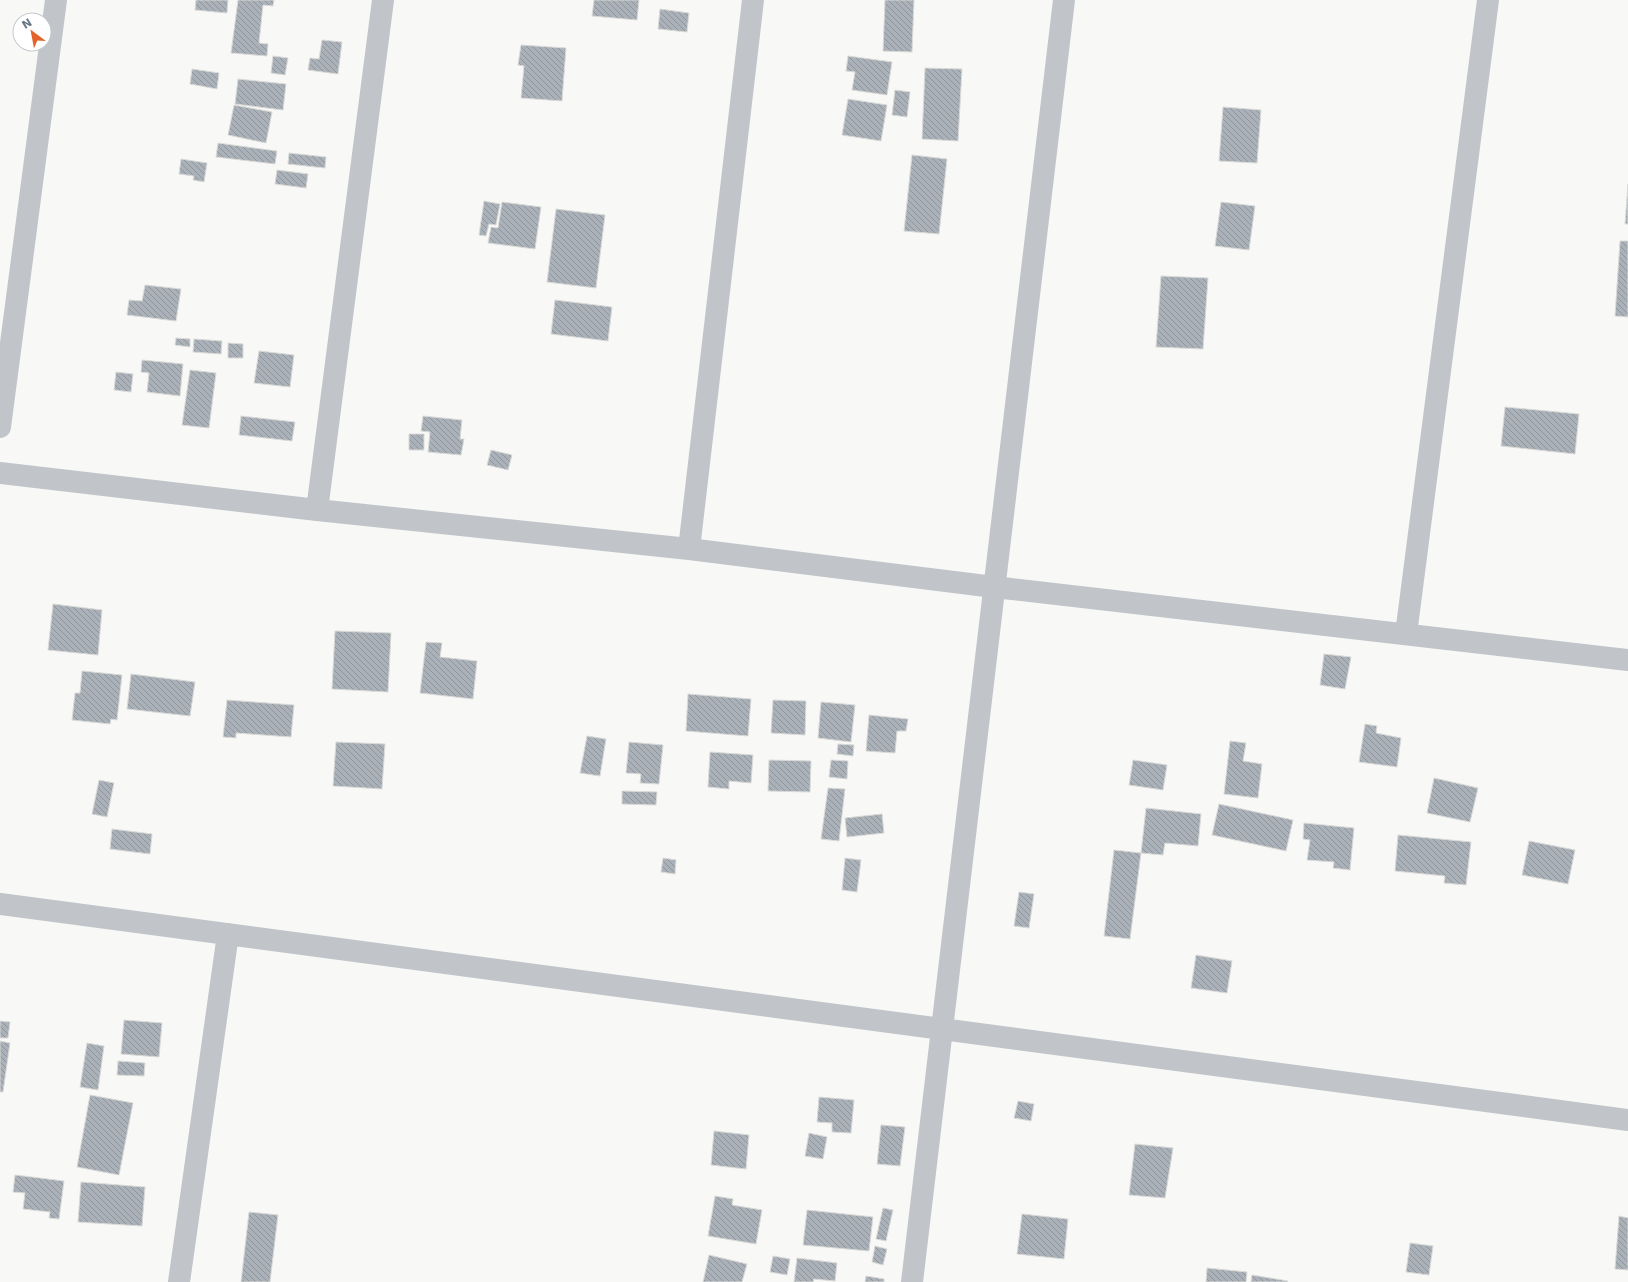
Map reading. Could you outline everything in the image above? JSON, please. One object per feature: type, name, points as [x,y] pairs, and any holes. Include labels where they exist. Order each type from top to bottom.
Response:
[{"type":"street","points":[[0,427],[56,0]]},
{"type":"street","points":[[317,510],[383,0]]},
{"type":"street","points":[[689,549],[752,0]]},
{"type":"street","points":[[912,1282],[1064,0]]},
{"type":"street","points":[[1406,634],[1488,0]]},
{"type":"street","points":[[0,473],[317,510],[689,549],[994,587],[1628,660]]},
{"type":"street","points":[[0,904],[1628,1120]]},
{"type":"street","points":[[179,1282],[228,934]]},
{"type":"building","points":[[196,0],[228,0],[227,13],[195,10]]},
{"type":"building","points":[[238,0],[274,0],[273,6],[263,5],[259,43],[268,44],[267,56],[231,53]]},
{"type":"building","points":[[594,0],[639,0],[637,20],[592,16]]},
{"type":"building","points":[[885,0],[914,0],[912,52],[883,51]]},
{"type":"building","points":[[660,9],[689,13],[687,32],[658,29]]},
{"type":"building","points":[[322,40],[342,42],[338,74],[308,70],[310,58],[319,59]]},
{"type":"building","points":[[521,45],[566,48],[562,101],[521,98],[524,66],[518,65]]},
{"type":"building","points":[[273,56],[288,58],[285,75],[271,73]]},
{"type":"building","points":[[848,56],[892,62],[887,95],[852,90],[855,72],[846,71]]},
{"type":"building","points":[[925,68],[962,69],[958,141],[922,139]]},
{"type":"building","points":[[192,69],[219,73],[217,89],[190,84]]},
{"type":"building","points":[[238,79],[286,84],[283,110],[235,104]]},
{"type":"building","points":[[895,90],[910,92],[907,117],[892,115]]},
{"type":"building","points":[[848,99],[887,105],[881,141],[842,135]]},
{"type":"building","points":[[234,105],[272,112],[266,143],[228,135]]},
{"type":"building","points":[[1223,107],[1261,110],[1257,163],[1219,161]]},
{"type":"building","points":[[218,143],[277,151],[275,164],[216,157]]},
{"type":"building","points":[[289,153],[326,157],[325,168],[288,164]]},
{"type":"building","points":[[912,155],[947,159],[939,234],[904,231]]},
{"type":"building","points":[[181,159],[207,163],[204,182],[193,180],[194,176],[179,174]]},
{"type":"building","points":[[277,170],[308,174],[306,188],[275,184]]},
{"type":"building","points":[[1628,184],[1628,224],[1625,224]]},
{"type":"building","points":[[484,201],[500,204],[496,225],[489,224],[486,236],[479,235]]},
{"type":"building","points":[[502,202],[541,207],[535,249],[488,243],[491,227],[498,228]]},
{"type":"building","points":[[1221,202],[1255,206],[1249,250],[1215,246]]},
{"type":"building","points":[[556,209],[605,215],[596,288],[547,282]]},
{"type":"building","points":[[1620,241],[1628,241],[1628,317],[1615,316]]},
{"type":"building","points":[[1161,276],[1208,278],[1203,349],[1156,347]]},
{"type":"building","points":[[145,285],[181,289],[176,321],[127,315],[129,300],[142,301]]},
{"type":"building","points":[[555,300],[612,307],[608,341],[551,334]]},
{"type":"building","points":[[176,338],[190,339],[190,347],[175,345]]},
{"type":"building","points":[[194,339],[222,341],[221,354],[193,352]]},
{"type":"building","points":[[228,343],[243,344],[243,358],[228,358]]},
{"type":"building","points":[[259,351],[294,355],[290,387],[254,383]]},
{"type":"building","points":[[142,360],[183,364],[180,396],[147,392],[149,373],[141,372]]},
{"type":"building","points":[[190,370],[216,373],[209,428],[182,425]]},
{"type":"building","points":[[116,372],[133,374],[131,392],[114,390]]},
{"type":"building","points":[[1505,407],[1579,414],[1575,454],[1501,446]]},
{"type":"building","points":[[241,416],[295,422],[292,441],[239,435]]},
{"type":"building","points":[[423,416],[462,420],[460,439],[464,439],[461,455],[428,452],[430,432],[421,431]]},
{"type":"building","points":[[409,434],[424,434],[424,450],[409,450]]},
{"type":"building","points":[[491,450],[512,455],[508,470],[487,465]]},
{"type":"building","points":[[53,604],[102,610],[98,655],[48,650]]},
{"type":"building","points":[[335,631],[391,633],[388,692],[332,689]]},
{"type":"building","points":[[426,642],[442,643],[440,657],[477,661],[473,699],[420,693]]},
{"type":"building","points":[[1324,654],[1351,657],[1345,689],[1320,685]]},
{"type":"building","points":[[82,671],[122,675],[117,720],[111,719],[110,724],[72,720],[75,693],[80,693]]},
{"type":"building","points":[[131,674],[195,682],[190,716],[127,709]]},
{"type":"building","points":[[688,694],[751,699],[748,736],[686,731]]},
{"type":"building","points":[[227,700],[294,705],[291,737],[236,733],[236,738],[223,737]]},
{"type":"building","points":[[773,700],[806,701],[805,735],[771,733]]},
{"type":"building","points":[[821,702],[855,705],[851,742],[818,738]]},
{"type":"building","points":[[869,715],[908,719],[906,731],[897,731],[895,753],[866,751]]},
{"type":"building","points":[[1365,724],[1377,726],[1376,733],[1401,738],[1397,767],[1359,762]]},
{"type":"building","points":[[587,736],[606,739],[600,776],[580,773]]},
{"type":"building","points":[[1230,741],[1246,743],[1243,761],[1262,764],[1258,798],[1224,794]]},
{"type":"building","points":[[336,742],[385,744],[382,789],[333,786]]},
{"type":"building","points":[[629,742],[663,745],[659,784],[640,783],[641,774],[626,773]]},
{"type":"building","points":[[838,744],[854,745],[853,756],[837,754]]},
{"type":"building","points":[[710,752],[753,755],[751,783],[729,781],[729,789],[708,787]]},
{"type":"building","points":[[769,760],[811,761],[810,792],[768,791]]},
{"type":"building","points":[[831,760],[848,761],[847,779],[829,777]]},
{"type":"building","points":[[1133,760],[1167,765],[1163,790],[1129,785]]},
{"type":"building","points":[[1434,778],[1478,788],[1470,822],[1427,813]]},
{"type":"building","points":[[99,780],[114,783],[107,817],[92,814]]},
{"type":"building","points":[[828,788],[845,789],[839,841],[821,839]]},
{"type":"building","points":[[622,791],[657,792],[656,805],[622,804]]},
{"type":"building","points":[[1219,804],[1293,820],[1286,851],[1212,835]]},
{"type":"building","points":[[1146,808],[1201,814],[1198,846],[1165,843],[1163,855],[1141,853]]},
{"type":"building","points":[[882,814],[884,833],[847,837],[845,818]]},
{"type":"building","points":[[1304,823],[1354,828],[1350,870],[1333,868],[1334,862],[1307,860],[1310,840],[1303,839]]},
{"type":"building","points":[[112,829],[152,834],[150,854],[110,849]]},
{"type":"building","points":[[1398,835],[1471,842],[1466,885],[1444,883],[1445,876],[1395,871]]},
{"type":"building","points":[[1529,841],[1575,850],[1568,884],[1522,875]]},
{"type":"building","points":[[1114,850],[1141,853],[1130,939],[1104,936]]},
{"type":"building","points":[[663,858],[676,860],[675,874],[661,872]]},
{"type":"building","points":[[845,858],[861,860],[857,892],[842,890]]},
{"type":"building","points":[[1019,892],[1034,894],[1029,928],[1014,926]]},
{"type":"building","points":[[1196,955],[1232,961],[1227,993],[1191,988]]},
{"type":"building","points":[[124,1020],[162,1023],[159,1057],[121,1054]]},
{"type":"building","points":[[0,1021],[10,1022],[8,1038],[0,1038]]},
{"type":"building","points":[[0,1041],[10,1043],[3,1092],[0,1092]]},
{"type":"building","points":[[87,1043],[104,1046],[98,1090],[80,1087]]},
{"type":"building","points":[[118,1061],[145,1063],[144,1076],[117,1075]]},
{"type":"building","points":[[90,1095],[133,1103],[119,1175],[77,1167]]},
{"type":"building","points":[[819,1097],[854,1100],[851,1133],[832,1132],[832,1123],[817,1122]]},
{"type":"building","points":[[1018,1101],[1034,1104],[1031,1121],[1014,1118]]},
{"type":"building","points":[[881,1125],[905,1127],[900,1166],[877,1164]]},
{"type":"building","points":[[714,1131],[749,1135],[746,1169],[711,1165]]},
{"type":"building","points":[[809,1133],[827,1137],[823,1159],[805,1156]]},
{"type":"building","points":[[1135,1144],[1173,1148],[1165,1198],[1129,1195]]},
{"type":"building","points":[[15,1175],[64,1181],[59,1219],[49,1218],[50,1212],[23,1209],[25,1193],[13,1192]]},
{"type":"building","points":[[81,1182],[145,1187],[142,1226],[78,1222]]},
{"type":"building","points":[[715,1196],[733,1199],[732,1205],[762,1210],[756,1244],[708,1236]]},
{"type":"building","points":[[883,1208],[893,1210],[886,1241],[876,1239]]},
{"type":"building","points":[[807,1210],[873,1217],[869,1251],[803,1245]]},
{"type":"building","points":[[249,1212],[278,1215],[270,1282],[241,1282]]},
{"type":"building","points":[[1022,1214],[1068,1219],[1064,1259],[1017,1254]]},
{"type":"building","points":[[1619,1216],[1628,1218],[1628,1270],[1615,1269]]},
{"type":"building","points":[[1410,1243],[1433,1246],[1429,1275],[1406,1272]]},
{"type":"building","points":[[875,1246],[887,1249],[883,1265],[872,1262]]},
{"type":"building","points":[[709,1255],[747,1264],[742,1282],[703,1282]]},
{"type":"building","points":[[773,1256],[790,1259],[787,1275],[770,1272]]},
{"type":"building","points":[[797,1258],[837,1263],[835,1281],[814,1279],[813,1282],[794,1282]]},
{"type":"building","points":[[1207,1268],[1247,1272],[1246,1282],[1206,1282]]},
{"type":"building","points":[[1252,1275],[1288,1281],[1251,1282]]},
{"type":"building","points":[[866,1276],[884,1279],[884,1282],[865,1282]]}]
